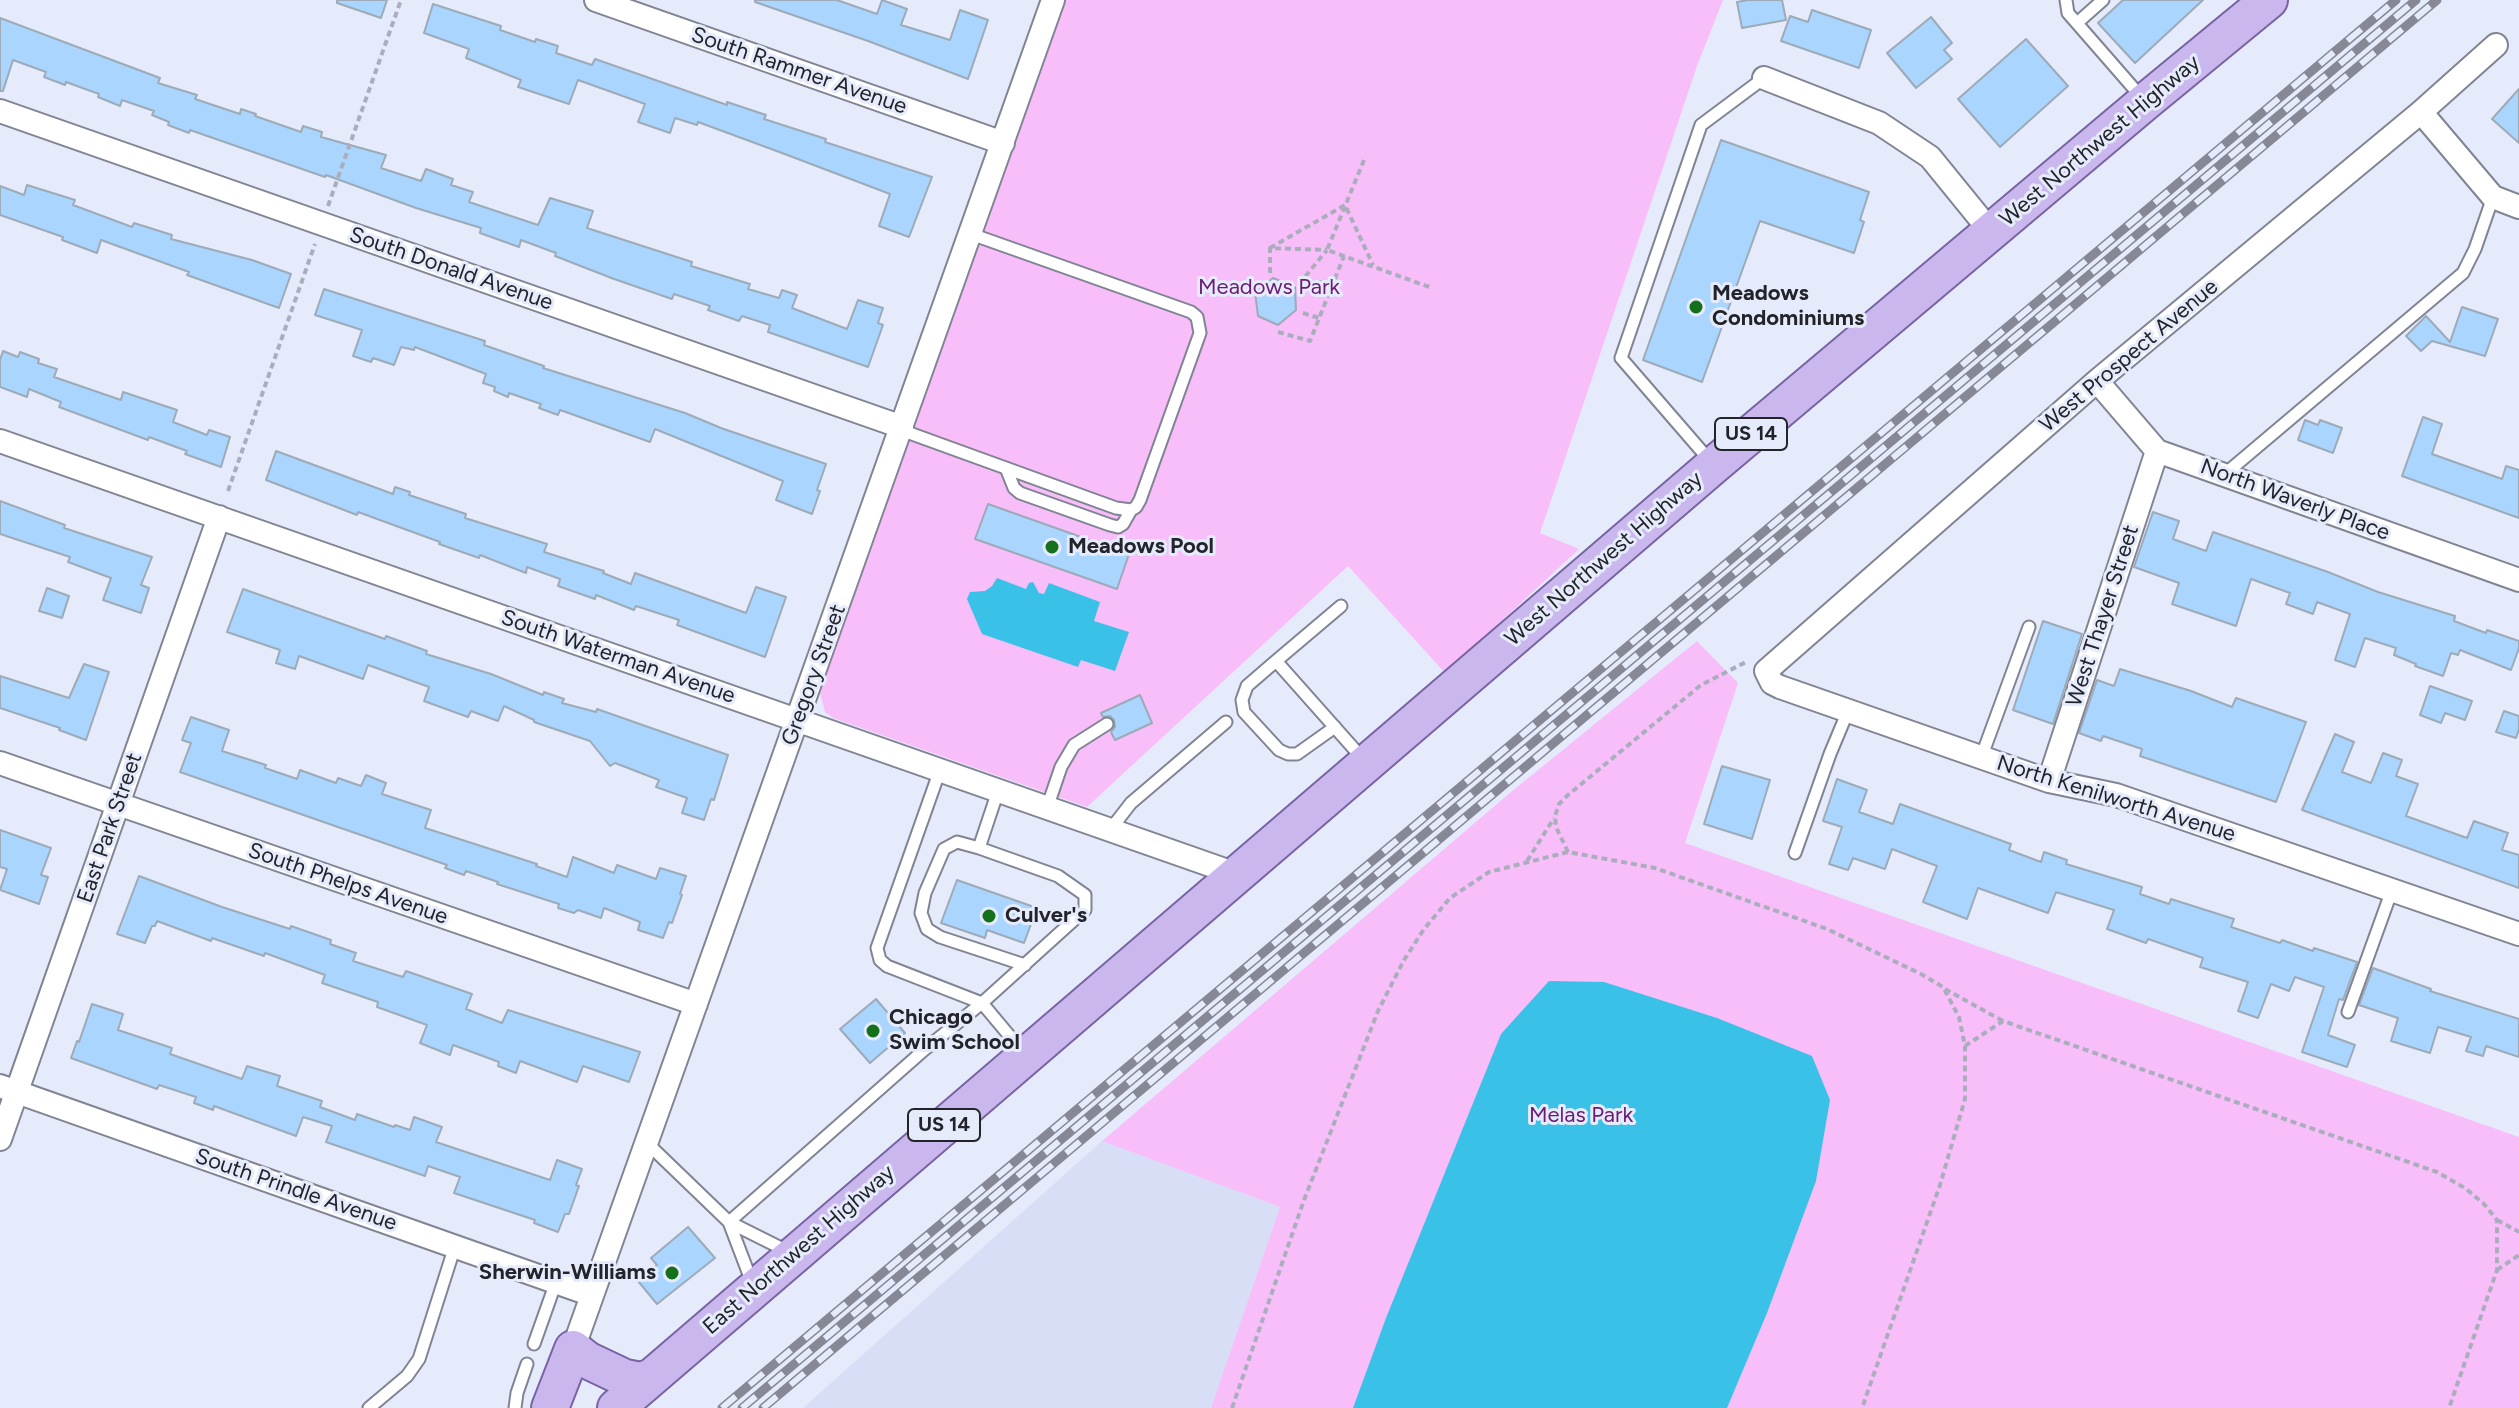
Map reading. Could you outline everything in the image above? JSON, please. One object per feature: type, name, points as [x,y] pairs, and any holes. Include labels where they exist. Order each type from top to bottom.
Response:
[{"type":"main road","name":"West Northwest Highway","points":[[1236,874],[1714,465],[2269,0]]},
{"type":"main road","name":"East Northwest Highway","points":[[616,1408],[1236,874]]},
{"type":"main road","points":[[550,1408],[573,1349],[593,1364],[625,1378],[641,1381],[652,1377]]},
{"type":"street","name":"South Rammer Avenue","points":[[596,0],[1003,143]]},
{"type":"street","name":"Gregory Street","points":[[573,1349],[1053,0]]},
{"type":"street","name":"West Prospect Avenue","points":[[1766,671],[2097,381],[2421,112],[2496,45]]},
{"type":"street","points":[[1764,78],[1879,123],[1930,157],[1991,232]]},
{"type":"street","name":"South Donald Avenue","points":[[0,111],[901,428]]},
{"type":"street","points":[[2421,112],[2493,197],[2519,207]]},
{"type":"street","name":"North Waverly Place","points":[[2097,381],[2157,451],[2519,580]]},
{"type":"street","name":"South Waterman Avenue","points":[[0,441],[1236,874]]},
{"type":"street","name":"West Thayer Street","points":[[2049,781],[2157,451]]},
{"type":"street","name":"East Park Street","points":[[0,1139],[8,1089],[118,804],[219,517]]},
{"type":"street","name":"North Kenilworth Avenue","points":[[1766,671],[1772,683],[1981,758],[2049,781],[2116,795],[2519,934]]},
{"type":"street","name":"South Phelps Avenue","points":[[0,763],[696,1004]]},
{"type":"street","name":"South Prindle Avenue","points":[[8,1089],[592,1295]]},
{"type":"lane","points":[[2066,0],[2068,13],[2145,102]]},
{"type":"lane","points":[[2077,23],[2103,0]]},
{"type":"lane","points":[[1714,465],[1621,358],[1701,125],[1764,78]]},
{"type":"lane","points":[[2225,475],[2463,273],[2493,197]]},
{"type":"lane","points":[[971,234],[1191,312],[1197,317],[1200,333],[1140,500],[1123,524],[1118,527],[1110,525],[1020,493],[1014,488],[1006,468]]},
{"type":"lane","points":[[901,428],[1116,508],[1131,510]]},
{"type":"lane","points":[[1335,727],[1297,754],[1288,754],[1279,750],[1244,712],[1242,700],[1247,686],[1341,606]]},
{"type":"lane","points":[[1981,758],[2029,627]]},
{"type":"lane","points":[[1276,661],[1366,763]]},
{"type":"lane","points":[[1795,853],[1848,711]]},
{"type":"lane","points":[[1110,830],[1131,803],[1226,722]]},
{"type":"lane","points":[[1047,808],[1061,767],[1074,745],[1107,724]]},
{"type":"lane","points":[[940,770],[877,948],[880,960],[887,966],[982,1003],[1026,1055]]},
{"type":"lane","points":[[979,848],[998,791]]},
{"type":"lane","points":[[729,1222],[924,1050],[982,1003],[1025,965],[1085,910],[1085,895],[1058,876],[957,842],[944,849],[925,893],[921,913],[927,929],[940,937],[1025,965]]},
{"type":"lane","points":[[2348,1012],[2392,890]]},
{"type":"lane","points":[[647,1143],[729,1222],[793,1255]]},
{"type":"lane","points":[[729,1222],[754,1288]]},
{"type":"lane","points":[[369,1408],[407,1376],[419,1359],[455,1246]]},
{"type":"lane","points":[[534,1344],[556,1282]]},
{"type":"lane","points":[[515,1408],[527,1364]]},
{"type":"path","points":[[1333,281],[1299,284],[1327,250],[1364,160]]},
{"type":"path","points":[[1270,248],[1345,205]]},
{"type":"path","points":[[1345,205],[1374,267]]},
{"type":"path","points":[[1270,248],[1327,250],[1432,288]]},
{"type":"path","points":[[1270,248],[1270,273]]},
{"type":"path","points":[[1278,332],[1310,341],[1344,256]]},
{"type":"path","points":[[1303,313],[1319,318]]},
{"type":"path","points":[[1527,861],[1555,816]]},
{"type":"path","points":[[1232,1408],[1304,1200],[1378,1011],[1404,960],[1424,929],[1450,898],[1489,872],[1568,852],[1655,868],[1827,929],[2003,1021],[2437,1172],[2465,1188],[2497,1220],[2519,1232]]},
{"type":"path","points":[[1862,1408],[1940,1185],[1965,1099],[1965,1046],[1959,1017],[1943,987]]},
{"type":"path","points":[[1965,1046],[2003,1021]]},
{"type":"path","points":[[2449,1408],[2497,1270],[2497,1220]]},
{"type":"path","points":[[2497,1270],[2519,1255]]},
{"type":"shaded area","points":[[1102,1141],[1280,1207],[1211,1408],[803,1408]]},
{"type":"green space","name":"Meadows Park","points":[[1065,0],[1723,0],[1697,66],[1540,533],[1579,549],[1445,673],[1348,566],[1087,807],[833,718],[825,712],[820,693]]},
{"type":"green space","name":"Melas Park","points":[[1697,641],[1738,683],[1685,843],[2519,1137],[2519,1408],[1211,1408],[1280,1207],[1102,1141],[1511,792]]},
{"type":"water","points":[[997,578],[1026,589],[1033,582],[1039,593],[1044,594],[1049,583],[1100,602],[1094,621],[1129,632],[1115,671],[1081,660],[1078,667],[982,634],[967,599],[970,592],[985,591]]},
{"type":"water","points":[[1549,981],[1604,982],[1717,1018],[1812,1056],[1830,1100],[1816,1181],[1767,1313],[1727,1408],[1353,1408],[1386,1318],[1501,1034]]},
{"type":"building","points":[[337,0],[387,0],[381,18],[337,3]]},
{"type":"building","points":[[755,0],[837,0],[877,14],[882,0],[907,9],[901,25],[950,40],[960,10],[988,20],[968,79]]},
{"type":"building","points":[[1782,0],[1786,20],[1742,28],[1737,2]]},
{"type":"building","points":[[2123,0],[2203,0],[2135,63],[2098,23]]},
{"type":"building","points":[[433,4],[501,26],[500,30],[535,42],[536,39],[558,46],[556,53],[592,65],[595,59],[727,105],[727,102],[766,115],[764,119],[826,139],[825,142],[932,177],[909,237],[879,226],[890,194],[698,122],[697,125],[675,118],[670,133],[638,122],[645,104],[578,80],[569,104],[518,87],[521,80],[466,58],[469,49],[424,33]]},
{"type":"building","points":[[1812,10],[1871,30],[1859,68],[1781,41],[1790,16],[1808,22]]},
{"type":"building","points":[[1931,17],[1952,43],[1944,50],[1952,59],[1916,88],[1887,53]]},
{"type":"building","points":[[0,18],[160,78],[158,83],[197,95],[195,99],[240,114],[241,109],[301,132],[303,126],[322,132],[321,137],[386,155],[381,168],[421,181],[426,169],[453,179],[451,185],[473,192],[469,202],[538,225],[550,198],[593,211],[587,228],[692,262],[691,266],[750,284],[748,289],[779,298],[782,290],[797,295],[792,308],[847,329],[858,300],[883,308],[878,323],[883,325],[868,367],[768,332],[770,325],[742,316],[739,321],[708,310],[710,306],[674,294],[672,299],[555,256],[556,253],[521,240],[519,247],[480,233],[481,228],[190,130],[189,133],[152,115],[154,111],[122,100],[120,106],[98,97],[99,94],[44,77],[46,72],[13,60],[3,91],[0,91]]},
{"type":"building","points":[[2026,39],[2068,86],[2000,147],[1958,99]]},
{"type":"building","points":[[2519,89],[2519,143],[2492,119]]},
{"type":"building","name":"Meadows Condominiums","points":[[1721,140],[1869,192],[1854,253],[1760,221],[1702,382],[1643,360]]},
{"type":"building","points":[[27,185],[75,200],[73,205],[132,227],[134,223],[172,235],[171,239],[252,260],[291,274],[279,308],[101,240],[97,253],[62,240],[63,237],[0,215],[0,186],[24,195]]},
{"type":"building","points":[[1273,278],[1295,287],[1296,310],[1278,325],[1258,316],[1255,292]]},
{"type":"building","points":[[324,289],[485,341],[484,345],[543,368],[685,413],[826,464],[812,514],[776,500],[783,481],[655,429],[650,442],[560,410],[558,415],[539,408],[541,404],[494,391],[495,387],[483,383],[486,374],[415,347],[414,350],[401,347],[394,365],[353,356],[362,330],[315,315]]},
{"type":"building","points":[[2462,307],[2498,319],[2485,356],[2432,341],[2421,351],[2406,336],[2426,316],[2450,342]]},
{"type":"building","points":[[3,351],[18,357],[20,352],[39,359],[38,363],[57,369],[54,377],[121,400],[123,392],[177,410],[173,422],[207,435],[209,430],[230,437],[221,467],[185,454],[187,451],[59,407],[61,402],[29,389],[27,397],[0,387]]},
{"type":"building","points":[[2423,417],[2442,424],[2432,454],[2502,479],[2506,466],[2519,470],[2519,518],[2402,476]]},
{"type":"building","points":[[2305,420],[2318,425],[2320,420],[2342,428],[2333,453],[2298,440]]},
{"type":"building","points":[[276,451],[393,494],[395,487],[410,492],[409,495],[466,514],[465,518],[547,544],[544,552],[604,571],[631,584],[635,573],[746,613],[756,587],[786,597],[765,657],[677,625],[679,620],[636,606],[634,610],[596,595],[595,599],[558,586],[560,579],[527,567],[526,573],[480,555],[479,558],[266,480]]},
{"type":"building","points":[[0,501],[65,525],[64,528],[152,557],[141,585],[149,588],[141,613],[103,600],[111,578],[68,562],[70,557],[0,534]]},
{"type":"building","name":"Meadows Pool","points":[[988,504],[1129,554],[1117,589],[975,539]]},
{"type":"building","points":[[2153,512],[2179,521],[2173,539],[2206,551],[2213,532],[2378,592],[2455,616],[2454,621],[2486,633],[2487,630],[2519,641],[2511,670],[2460,650],[2458,655],[2451,653],[2443,676],[2394,655],[2396,648],[2365,638],[2355,667],[2335,660],[2350,614],[2317,602],[2313,614],[2286,604],[2290,593],[2251,579],[2236,626],[2172,604],[2179,583],[2134,567]]},
{"type":"building","points":[[47,588],[69,596],[62,618],[39,611]]},
{"type":"building","points":[[243,589],[385,639],[386,636],[427,651],[426,654],[491,674],[543,695],[544,692],[564,699],[562,703],[596,712],[597,709],[728,755],[714,800],[711,799],[704,820],[682,813],[687,798],[656,787],[659,780],[615,763],[610,766],[590,741],[534,722],[504,706],[498,721],[471,711],[468,717],[424,701],[429,687],[368,665],[363,679],[299,656],[295,669],[276,663],[280,650],[227,632]]},
{"type":"building","points":[[2043,621],[2082,634],[2053,724],[2013,710]]},
{"type":"building","points":[[84,664],[109,672],[86,740],[0,708],[0,676],[69,698]]},
{"type":"building","points":[[2120,669],[2232,707],[2236,698],[2306,722],[2276,802],[2140,756],[2142,749],[2103,736],[2101,741],[2079,733],[2097,680],[2114,686]]},
{"type":"building","points":[[2430,686],[2472,701],[2465,720],[2445,713],[2441,723],[2420,715]]},
{"type":"building","points":[[1140,695],[1152,723],[1115,740],[1111,732],[1115,727],[1114,720],[1110,716],[1103,717],[1101,713]]},
{"type":"building","points":[[2504,711],[2519,716],[2516,738],[2496,732]]},
{"type":"building","points":[[191,717],[229,730],[222,751],[297,779],[300,770],[336,783],[338,778],[361,786],[366,775],[386,783],[382,794],[431,810],[425,828],[537,864],[567,877],[573,857],[614,873],[617,865],[656,879],[660,868],[686,876],[672,923],[669,922],[663,938],[638,930],[640,922],[604,908],[601,918],[578,910],[574,913],[558,908],[559,904],[498,882],[466,871],[464,875],[445,868],[447,865],[180,772],[191,743],[182,740]]},
{"type":"building","points":[[2335,734],[2354,742],[2342,772],[2371,783],[2383,753],[2402,760],[2396,776],[2418,784],[2406,816],[2467,838],[2474,821],[2508,833],[2502,850],[2519,855],[2519,888],[2302,810]]},
{"type":"building","points":[[1722,766],[1770,780],[1752,839],[1704,824]]},
{"type":"building","points":[[1837,779],[1867,790],[1859,812],[1893,824],[1900,804],[2011,844],[2009,850],[2041,862],[2044,852],[2067,860],[2066,864],[2142,887],[2140,894],[2169,904],[2171,899],[2234,919],[2231,927],[2357,962],[2343,1000],[2339,999],[2328,1035],[2355,1045],[2347,1067],[2302,1052],[2324,987],[2295,977],[2289,991],[2271,984],[2258,1018],[2238,1011],[2248,982],[2200,967],[2203,958],[2107,929],[2114,910],[2056,892],[2048,913],[1978,888],[1967,919],[1923,902],[1937,866],[1892,849],[1885,869],[1853,858],[1848,870],[1829,864],[1842,827],[1823,821]]},
{"type":"building","points":[[0,830],[51,848],[41,875],[48,877],[39,904],[0,890],[7,869],[0,867]]},
{"type":"building","points":[[139,876],[222,907],[331,940],[330,944],[356,953],[353,961],[403,977],[406,971],[472,994],[466,1009],[502,1023],[508,1010],[640,1052],[629,1082],[583,1066],[577,1082],[520,1061],[516,1073],[498,1066],[499,1062],[453,1045],[450,1055],[420,1043],[427,1025],[377,1007],[378,1002],[322,983],[325,975],[265,953],[264,956],[212,938],[211,941],[157,921],[145,943],[117,934]]},
{"type":"building","name":"Culver's","points":[[957,880],[1037,908],[1024,943],[987,930],[985,938],[941,923]]},
{"type":"building","points":[[2373,968],[2430,991],[2519,1019],[2519,1057],[2486,1046],[2483,1056],[2466,1051],[2471,1037],[2438,1027],[2430,1053],[2391,1041],[2398,1018],[2359,1005]]},
{"type":"building","name":"Chicago Swim School","points":[[876,999],[905,1033],[870,1063],[840,1029]]},
{"type":"building","points":[[92,1004],[123,1014],[118,1030],[172,1048],[170,1054],[242,1079],[247,1066],[280,1076],[277,1086],[322,1101],[320,1107],[355,1120],[357,1114],[410,1130],[414,1117],[442,1127],[436,1142],[550,1180],[557,1160],[582,1169],[569,1214],[565,1214],[558,1232],[534,1223],[535,1220],[454,1193],[460,1177],[428,1166],[425,1176],[326,1142],[332,1126],[303,1117],[296,1136],[214,1106],[213,1110],[194,1103],[196,1097],[159,1085],[157,1089],[71,1058]]},
{"type":"building","name":"Sherwin-Williams","points":[[688,1227],[715,1258],[657,1304],[638,1281],[657,1265],[651,1258]]},
{"type":"railway","points":[[722,1408],[2396,0]]},
{"type":"railway","points":[[742,1408],[2416,0]]},
{"type":"railway","points":[[763,1408],[2437,0]]},
{"type":"place","name":"Meadows Condominiums","points":[[1696,307]]},
{"type":"place","name":"Meadows Pool","points":[[1052,547]]},
{"type":"place","name":"Culver's","points":[[989,916]]},
{"type":"place","name":"Chicago Swim School","points":[[873,1031]]},
{"type":"place","name":"Sherwin-Williams","points":[[672,1273]]}]
